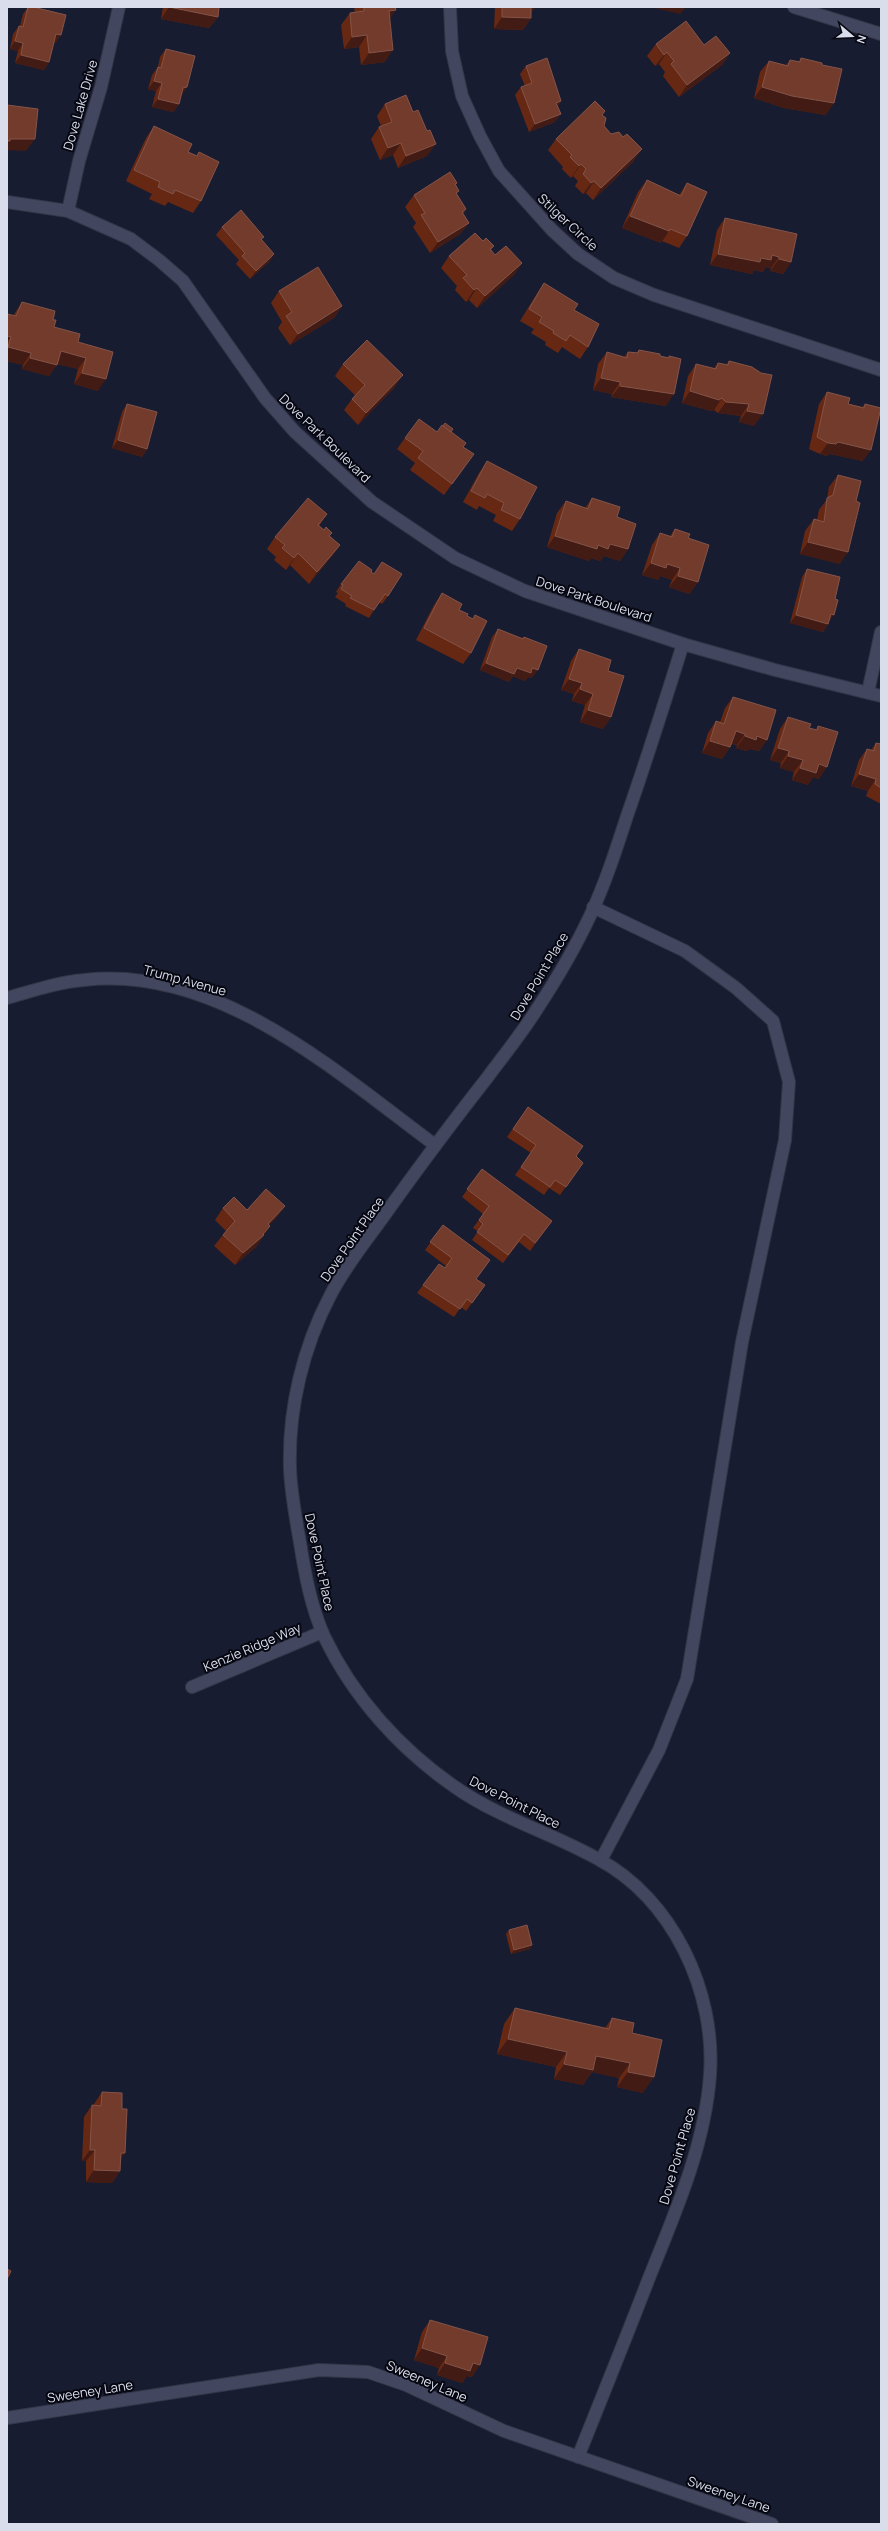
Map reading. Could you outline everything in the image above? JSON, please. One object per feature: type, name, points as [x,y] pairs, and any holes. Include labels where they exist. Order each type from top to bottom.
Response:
[{"type":"street","name":"Dove Lake Drive","points":[[68,211],[79,162],[101,87],[119,7]]},
{"type":"street","name":"Stilger Circle","points":[[450,7],[452,51],[462,96],[480,136],[499,171],[552,230],[578,254],[614,278],[654,295],[881,370]]},
{"type":"street","points":[[794,7],[881,34]]},
{"type":"street","name":"Dove Park Boulevard","points":[[7,202],[68,211],[131,239],[183,281],[265,398],[295,432],[340,475],[401,523],[456,558],[525,591],[683,644],[774,670],[881,696]]},
{"type":"street","points":[[868,692],[881,632]]},
{"type":"street","name":"Dove Point Place","points":[[578,2457],[689,2174],[701,2132],[711,2069],[710,2038],[702,1998],[692,1966],[676,1934],[656,1906],[630,1881],[601,1860],[489,1808],[456,1788],[415,1755],[385,1726],[361,1696],[322,1632],[312,1600],[302,1556],[290,1470],[292,1428],[297,1388],[307,1352],[331,1295],[346,1270],[435,1145],[536,1011],[593,907],[642,772],[683,644]]},
{"type":"street","points":[[593,907],[685,951],[752,1002],[773,1021],[789,1082],[785,1140],[742,1342],[687,1679],[659,1750],[601,1860]]},
{"type":"street","name":"Trump Avenue","points":[[7,998],[63,982],[112,979],[161,986],[204,997],[229,1006],[280,1033],[435,1145]]},
{"type":"street","name":"Kenzie Ridge Way","points":[[192,1687],[322,1632]]},
{"type":"street","name":"Sweeney Lane","points":[[7,2418],[319,2370],[368,2372],[406,2385],[504,2431],[772,2524]]},
{"type":"building","points":[[28,7],[66,15],[61,35],[56,34],[49,62],[21,55],[23,43],[15,41],[19,26],[23,27]]},
{"type":"building","points":[[169,7],[219,7],[218,17]]},
{"type":"building","points":[[364,7],[395,7],[396,10],[389,11],[393,50],[369,53],[367,35],[352,37],[350,13],[364,11]]},
{"type":"building","points":[[502,7],[531,7],[531,18],[502,17]]},
{"type":"building","points":[[686,21],[704,45],[716,36],[730,53],[687,85],[671,64],[674,61],[667,52],[664,55],[656,44]]},
{"type":"building","points":[[166,49],[195,56],[187,87],[183,88],[179,104],[158,99],[162,83],[154,81],[158,67],[161,68]]},
{"type":"building","points":[[547,58],[561,101],[556,103],[561,114],[535,124],[521,87],[532,83],[526,66]]},
{"type":"building","points":[[801,58],[822,63],[822,65],[842,69],[834,103],[792,96],[762,87],[769,61],[788,66],[790,60],[800,62]]},
{"type":"building","points":[[406,95],[413,112],[418,110],[427,131],[430,130],[436,144],[406,156],[401,143],[388,148],[379,127],[392,122],[385,104]]},
{"type":"building","points":[[595,101],[605,111],[602,115],[606,118],[604,126],[611,134],[619,132],[623,137],[627,134],[642,149],[601,188],[594,181],[591,183],[583,174],[586,169],[581,164],[579,166],[570,157],[572,155],[556,139]]},
{"type":"building","points":[[7,105],[38,109],[35,139],[10,139],[10,141],[7,141]]},
{"type":"building","points":[[154,126],[192,144],[188,152],[197,156],[199,152],[219,162],[201,201],[175,190],[173,194],[162,189],[158,187],[160,182],[134,170]]},
{"type":"building","points":[[450,172],[457,183],[455,184],[459,191],[456,193],[466,209],[462,212],[469,223],[438,242],[421,215],[425,213],[414,195]]},
{"type":"building","points":[[647,180],[681,196],[687,183],[707,192],[687,236],[670,229],[669,231],[630,216]]},
{"type":"building","points":[[241,210],[264,237],[261,239],[274,254],[256,271],[242,256],[245,253],[222,227]]},
{"type":"building","points":[[725,218],[797,234],[791,262],[779,259],[779,257],[772,255],[771,260],[761,258],[760,262],[718,254]]},
{"type":"building","points":[[475,233],[483,241],[486,238],[494,246],[490,249],[495,255],[506,246],[522,263],[485,296],[477,288],[474,290],[463,278],[467,275],[449,256]]},
{"type":"building","points":[[318,267],[342,306],[298,334],[286,316],[292,312],[279,291]]},
{"type":"building","points":[[544,283],[578,304],[574,310],[599,324],[588,347],[570,335],[566,341],[553,333],[554,331],[539,322],[542,317],[529,309]]},
{"type":"building","points":[[22,302],[55,311],[53,320],[56,320],[54,327],[80,334],[78,342],[113,352],[106,379],[82,373],[86,358],[61,351],[57,365],[30,358],[31,353],[8,347],[11,337],[7,336],[7,314],[16,316]]},
{"type":"building","points":[[367,340],[403,375],[366,413],[352,399],[365,385],[343,364]]},
{"type":"building","points":[[639,350],[660,354],[660,356],[669,358],[669,356],[681,359],[674,394],[620,386],[620,382],[601,378],[607,352],[627,358],[628,352],[638,353]]},
{"type":"building","points":[[729,361],[752,367],[761,373],[772,375],[763,414],[747,411],[749,404],[726,402],[722,398],[719,400],[690,391],[696,364],[716,369],[718,363],[728,365]]},
{"type":"building","points":[[827,392],[850,398],[848,404],[864,408],[865,404],[881,408],[871,450],[838,442],[836,444],[828,443],[817,437]]},
{"type":"building","points":[[127,404],[157,412],[147,449],[118,440]]},
{"type":"building","points":[[419,419],[437,432],[442,425],[466,443],[463,447],[474,454],[452,484],[418,458],[423,451],[405,438]]},
{"type":"building","points":[[445,423],[453,429],[451,432],[443,426]]},
{"type":"building","points":[[487,461],[537,487],[520,519],[501,510],[504,503],[487,494],[485,498],[471,491]]},
{"type":"building","points":[[838,475],[861,481],[856,501],[860,503],[848,552],[808,542],[814,519],[824,522],[827,498],[833,495]]},
{"type":"building","points":[[308,498],[327,514],[318,525],[324,530],[326,527],[332,533],[329,536],[340,545],[317,572],[298,553],[294,558],[282,548],[285,545],[275,537]]},
{"type":"building","points":[[592,498],[620,507],[617,517],[636,524],[628,549],[610,544],[608,549],[598,545],[597,549],[555,536],[566,501],[588,509]]},
{"type":"building","points":[[675,529],[690,534],[688,538],[709,545],[698,582],[678,576],[680,568],[667,564],[666,568],[651,563],[660,533],[672,537]]},
{"type":"building","points":[[359,561],[372,570],[371,572],[374,574],[382,562],[402,574],[388,596],[385,594],[374,610],[350,598],[352,596],[341,589],[343,585],[341,584]]},
{"type":"building","points":[[807,569],[840,577],[835,599],[838,600],[834,615],[831,614],[828,624],[796,615]]},
{"type":"building","points":[[442,593],[462,604],[459,610],[468,614],[467,616],[473,619],[475,615],[487,621],[471,653],[424,628]]},
{"type":"building","points":[[498,629],[523,639],[524,637],[547,646],[538,670],[532,668],[531,673],[517,668],[514,674],[486,663]]},
{"type":"building","points":[[579,649],[611,660],[608,671],[624,676],[611,717],[588,710],[593,694],[580,689],[582,683],[569,679]]},
{"type":"building","points":[[733,697],[776,710],[767,740],[757,736],[756,740],[736,731],[730,747],[710,741],[716,721],[724,724]]},
{"type":"building","points":[[788,717],[811,724],[809,728],[817,730],[818,726],[838,732],[827,767],[819,764],[816,773],[800,768],[803,760],[788,756],[789,751],[778,748]]},
{"type":"building","points":[[876,743],[881,744],[881,788],[875,784],[876,779],[859,774],[867,749],[874,751]]},
{"type":"building","points":[[528,1107],[583,1146],[576,1156],[583,1163],[566,1187],[555,1180],[550,1187],[521,1167],[536,1145],[513,1129]]},
{"type":"building","points":[[482,1169],[552,1221],[535,1243],[524,1234],[508,1255],[477,1232],[483,1224],[479,1220],[489,1206],[467,1189]]},
{"type":"building","points":[[266,1189],[285,1206],[268,1224],[270,1226],[263,1234],[264,1235],[243,1253],[223,1235],[235,1221],[223,1208],[234,1197],[247,1210]]},
{"type":"building","points":[[443,1225],[490,1260],[476,1279],[485,1285],[472,1303],[467,1299],[460,1309],[423,1285],[439,1264],[445,1268],[452,1258],[430,1242]]},
{"type":"building","points":[[527,1925],[532,1945],[514,1950],[509,1930]]},
{"type":"building","points":[[515,2008],[609,2029],[612,2018],[634,2023],[632,2033],[662,2040],[654,2077],[628,2072],[630,2063],[596,2056],[593,2070],[564,2064],[567,2052],[508,2039]]},
{"type":"building","points":[[102,2092],[122,2093],[122,2109],[127,2109],[125,2153],[121,2153],[120,2171],[94,2170],[95,2150],[90,2150],[92,2105],[101,2106]]},
{"type":"building","points":[[7,2269],[11,2271],[7,2279]]},
{"type":"building","points":[[430,2320],[488,2337],[480,2365],[473,2363],[470,2371],[445,2363],[447,2356],[422,2348]]}]
